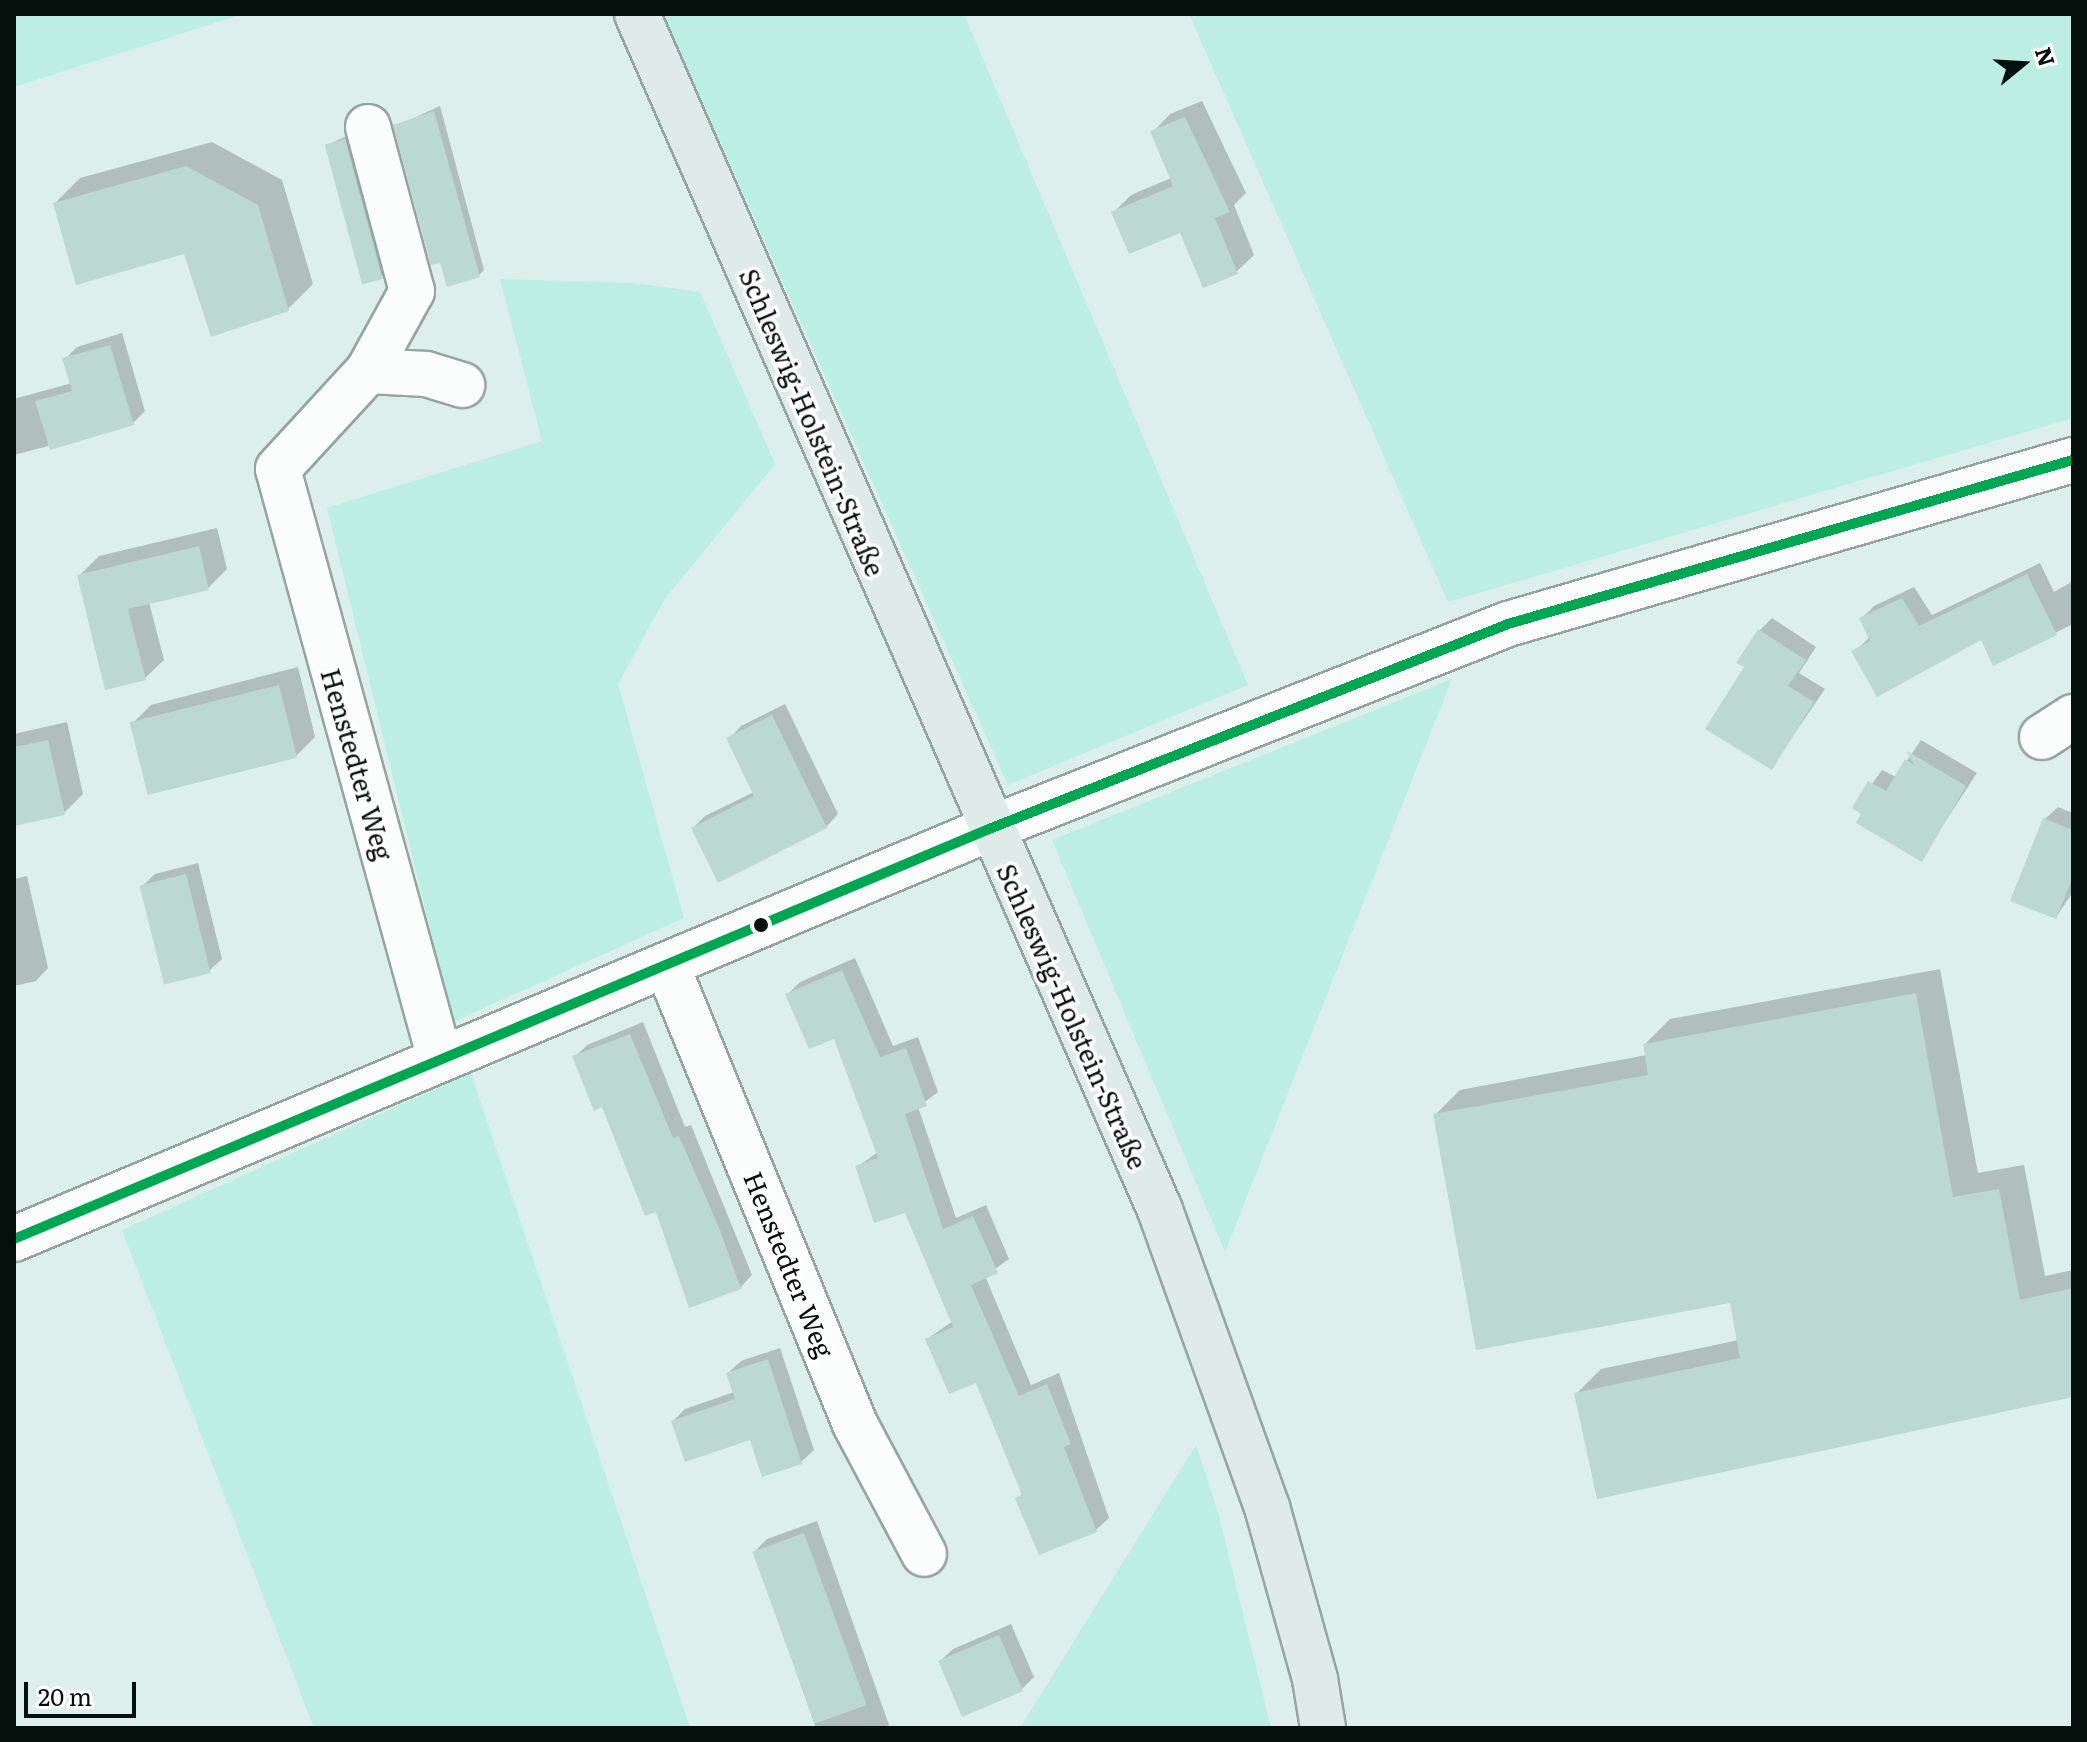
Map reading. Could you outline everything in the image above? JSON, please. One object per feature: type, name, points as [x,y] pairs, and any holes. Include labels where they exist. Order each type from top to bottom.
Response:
[{"type":"main road","name":"Schleswig-Holstein-Straße","points":[[637,14],[989,829],[1160,1210],[1267,1507],[1315,1679],[1323,1728]]},
{"type":"street","points":[[368,127],[412,291],[368,371],[426,374],[462,385]]},
{"type":"street","name":"Henstedter Weg","points":[[368,371],[278,469],[440,1059]]},
{"type":"street","points":[[14,1239],[440,1059],[668,968],[989,829],[1508,624],[2073,460]]},
{"type":"street","name":"Henstedter Weg","points":[[668,968],[855,1424],[924,1554]]},
{"type":"green space","points":[[14,14],[243,14],[14,87]]},
{"type":"green space","points":[[663,14],[964,14],[1248,685],[1008,785]]},
{"type":"green space","points":[[1189,14],[2073,14],[2073,418],[1448,602]]},
{"type":"green space","points":[[500,279],[634,283],[700,292],[775,464],[664,600],[618,684],[684,918],[453,1022],[327,508],[542,441]]},
{"type":"green space","points":[[1452,679],[1225,1252],[1052,840]]},
{"type":"green space","points":[[471,1073],[690,1728],[314,1728],[122,1230]]},
{"type":"green space","points":[[1196,1445],[1219,1516],[1271,1728],[1020,1728]]},
{"type":"building","points":[[434,111],[480,277],[447,287],[440,263],[431,265],[393,125]]},
{"type":"building","points":[[1185,117],[1230,212],[1215,218],[1238,274],[1203,288],[1180,233],[1129,254],[1111,212],[1173,186],[1150,131]]},
{"type":"building","points":[[345,139],[383,279],[362,284],[325,144]]},
{"type":"building","points":[[186,166],[258,205],[289,311],[211,337],[184,254],[76,285],[53,203]]},
{"type":"building","points":[[110,345],[134,425],[50,450],[35,401],[72,391],[62,358]]},
{"type":"building","points":[[199,546],[209,590],[128,609],[146,680],[105,690],[77,575]]},
{"type":"building","points":[[2027,574],[2057,635],[1993,666],[1981,640],[1877,697],[1851,651],[1870,641],[1859,618],[1902,598],[1919,626]]},
{"type":"building","points":[[1758,629],[1806,660],[1788,686],[1814,702],[1772,770],[1705,729],[1744,667],[1736,663]]},
{"type":"building","points":[[279,685],[297,758],[148,795],[130,722]]},
{"type":"building","points":[[772,715],[827,828],[718,883],[691,828],[754,796],[726,738]]},
{"type":"building","points":[[48,740],[65,815],[14,826],[14,747]]},
{"type":"building","points":[[1907,751],[1966,786],[1922,862],[1856,823],[1861,814],[1852,808],[1868,781],[1886,791],[1905,759],[1914,765]]},
{"type":"building","points":[[2043,818],[2073,830],[2073,877],[2056,919],[2010,901]]},
{"type":"building","points":[[186,874],[211,973],[164,985],[139,886]]},
{"type":"building","points":[[842,970],[880,1057],[906,1048],[927,1106],[905,1114],[943,1229],[973,1216],[998,1273],[971,1285],[1019,1396],[1047,1384],[1071,1444],[1064,1447],[1097,1532],[1039,1555],[1015,1498],[1022,1495],[976,1383],[949,1394],[925,1339],[953,1327],[905,1213],[874,1223],[855,1166],[878,1158],[834,1039],[809,1049],[785,994]]},
{"type":"building","points":[[1916,993],[1953,1197],[1999,1189],[2020,1300],[2073,1288],[2073,1397],[1597,1499],[1574,1393],[1740,1358],[1730,1303],[1476,1350],[1433,1114],[1648,1075],[1643,1044]]},
{"type":"building","points":[[630,1034],[673,1138],[679,1136],[720,1230],[741,1289],[689,1308],[656,1212],[645,1216],[602,1107],[594,1111],[572,1056]]},
{"type":"building","points":[[768,1359],[802,1464],[762,1477],[750,1440],[685,1462],[671,1421],[735,1399],[726,1373]]},
{"type":"building","points":[[804,1533],[867,1705],[815,1724],[752,1552]]},
{"type":"building","points":[[999,1635],[1023,1691],[962,1717],[938,1661]]},
{"type":"transit line","points":[[14,1239],[989,829],[1508,624],[2073,460]]}]
